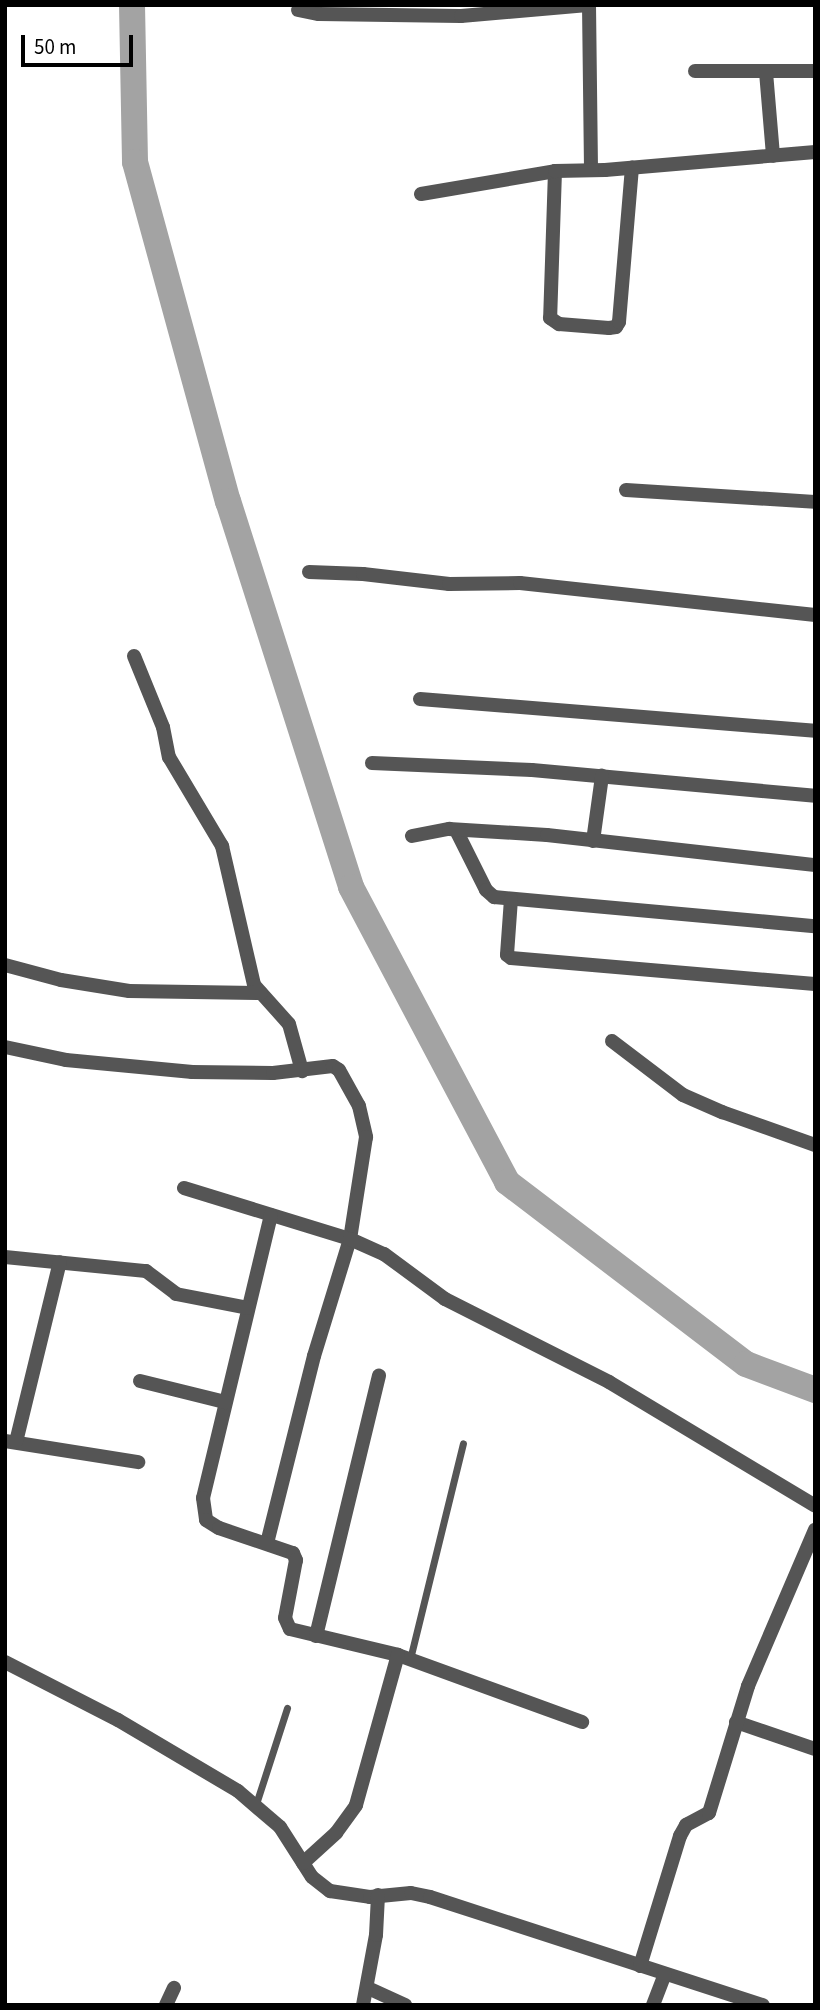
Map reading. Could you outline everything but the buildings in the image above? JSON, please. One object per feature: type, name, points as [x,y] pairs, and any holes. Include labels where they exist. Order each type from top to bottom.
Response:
[{"type":"street","points":[[298,10],[319,14],[589,5],[591,170]]},
{"type":"street","points":[[695,72],[815,71]]},
{"type":"street","points":[[766,72],[773,156]]},
{"type":"street","points":[[421,194],[555,171],[815,152]]},
{"type":"street","points":[[555,171],[550,318],[559,324],[609,328],[616,327],[619,321],[632,167]]},
{"type":"street","points":[[626,491],[815,502]]},
{"type":"street","points":[[309,572],[363,574],[449,584],[520,583],[815,615]]},
{"type":"street","points":[[135,656],[163,727],[169,757],[222,846],[253,980],[289,1024],[302,1071]]},
{"type":"street","points":[[420,699],[815,731]]},
{"type":"street","points":[[372,763],[405,762],[602,776],[815,796]]},
{"type":"street","points":[[593,841],[602,776]]},
{"type":"street","points":[[412,836],[442,829],[593,841],[815,864]]},
{"type":"street","points":[[456,830],[488,893],[511,898],[815,926]]},
{"type":"street","points":[[511,898],[508,954],[511,958],[815,984]]},
{"type":"street","points":[[5,965],[61,980],[117,989],[261,993]]},
{"type":"street","points":[[612,1041],[683,1095],[815,1145]]},
{"type":"street","points":[[5,1047],[66,1060],[127,1067],[249,1074],[302,1071],[329,1066],[336,1068],[363,1115],[365,1153],[350,1239],[314,1356],[267,1543]]},
{"type":"street","points":[[184,1188],[350,1239],[384,1254],[445,1299],[609,1382],[815,1506]]},
{"type":"street","points":[[271,1215],[203,1498],[205,1520],[219,1528],[291,1550],[296,1555],[285,1625],[295,1631],[404,1657],[582,1722]]},
{"type":"street","points":[[5,1256],[146,1270],[173,1293],[248,1308]]},
{"type":"street","points":[[60,1262],[11,1442],[138,1462]]},
{"type":"street","points":[[316,1636],[379,1375]]},
{"type":"street","points":[[140,1381],[225,1402]]},
{"type":"street","points":[[640,1966],[680,1836],[687,1825],[709,1813],[753,1671],[815,1530]]},
{"type":"street","points":[[303,1863],[335,1833],[356,1805],[404,1657]]},
{"type":"street","points":[[5,1661],[118,1720],[218,1777],[256,1804],[280,1827],[312,1877],[330,1891],[348,1895],[411,1893],[430,1897],[757,2004]]},
{"type":"street","points":[[736,1722],[815,1749]]},
{"type":"street","points":[[363,2005],[368,1988],[378,1895]]},
{"type":"street","points":[[653,2005],[665,1974]]},
{"type":"street","points":[[166,2005],[174,1988]]},
{"type":"street","points":[[368,1988],[405,2005]]},
{"type":"lane","points":[[404,1657],[463,1443]]},
{"type":"lane","points":[[256,1804],[287,1707]]},
{"type":"waterway","points":[[132,5],[135,162],[228,501],[351,887],[507,1182],[746,1364],[815,1390]]}]
